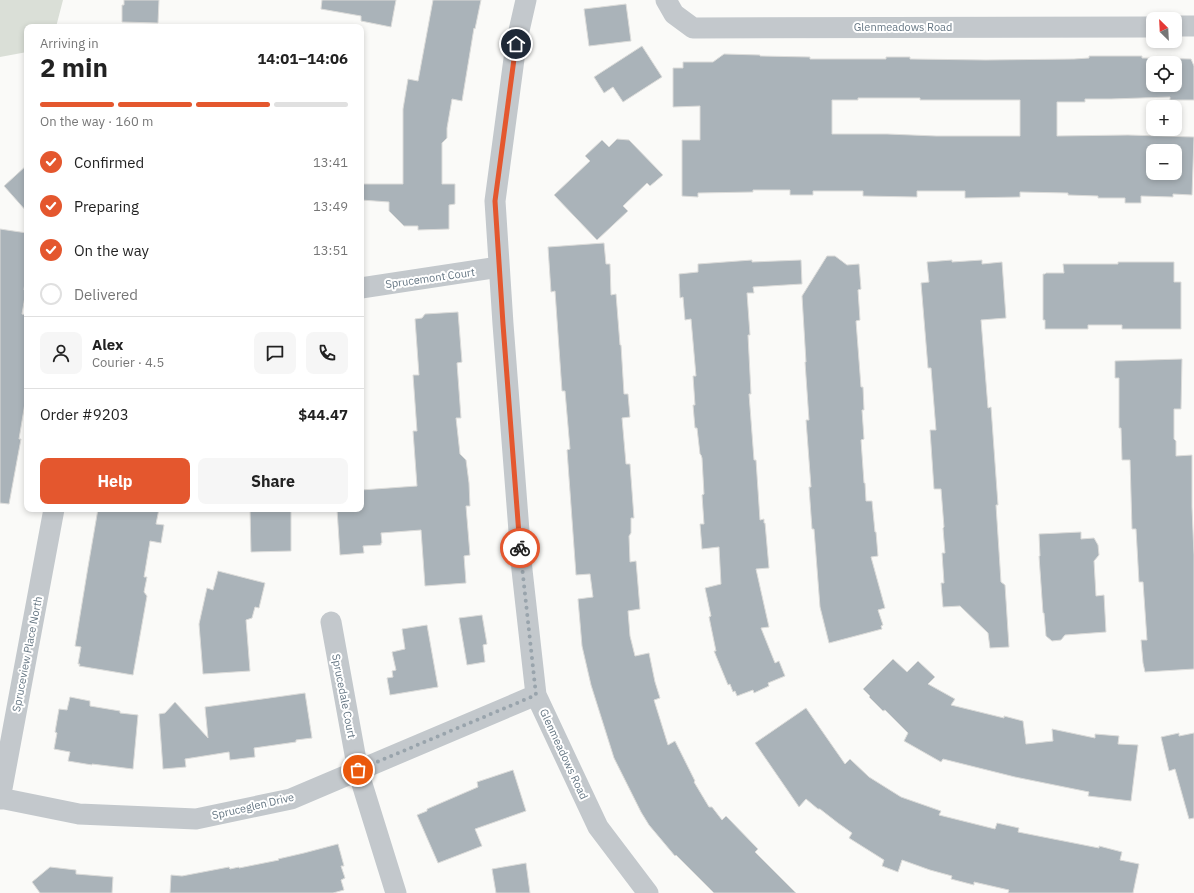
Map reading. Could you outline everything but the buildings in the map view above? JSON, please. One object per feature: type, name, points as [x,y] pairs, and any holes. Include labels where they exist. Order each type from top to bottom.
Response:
[{"type":"street","name":"Glenmeadows Road","points":[[526,0],[516,44],[495,201],[521,562],[536,695],[598,827],[648,893]]},
{"type":"street","name":"Glenmeadows Road","points":[[666,0],[674,14],[693,28],[1146,26]]},
{"type":"street","points":[[1182,26],[1194,26]]},
{"type":"street","name":"Sprucemont Court","points":[[364,288],[500,267]]},
{"type":"street","name":"Spruceview Place North","points":[[0,799],[53,512]]},
{"type":"street","name":"Sprucedale Court","points":[[330,622],[358,770],[396,893]]},
{"type":"street","name":"Spruceglen Drive","points":[[0,799],[79,814],[196,819],[291,799],[536,695]]},
{"type":"shaded area","points":[[0,0],[63,0],[57,24],[24,24],[24,53],[0,57]]},
{"type":"way so far","points":[[358,770],[536,695],[520,548]]},
{"type":"route","points":[[516,44],[495,201],[520,548]]}]
